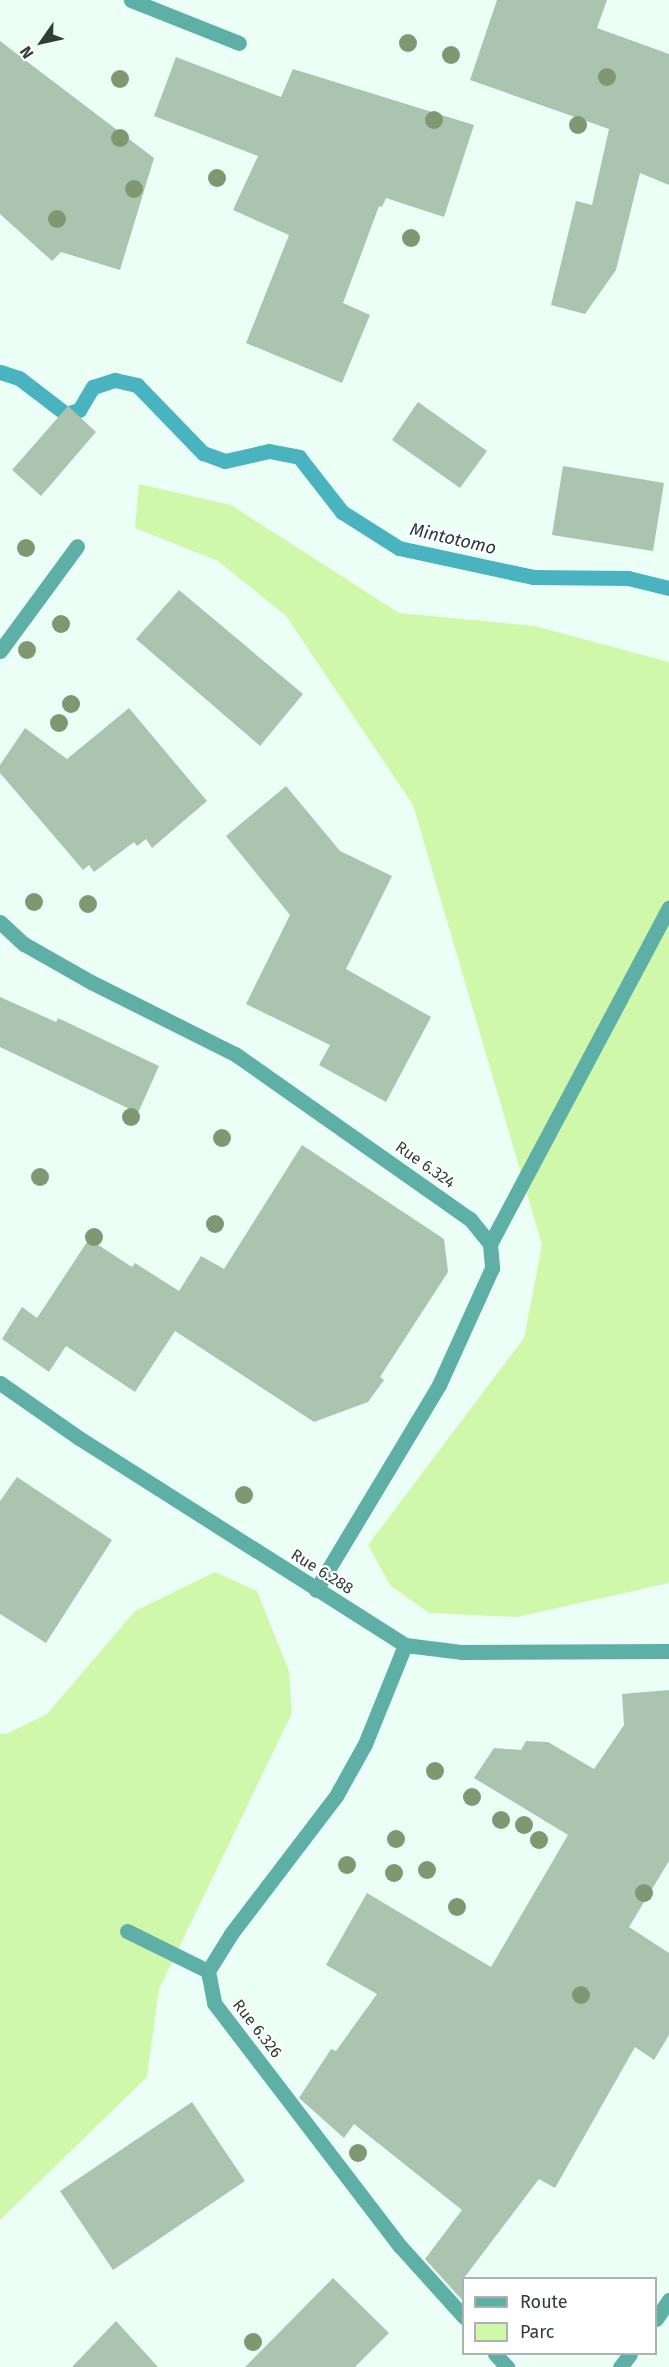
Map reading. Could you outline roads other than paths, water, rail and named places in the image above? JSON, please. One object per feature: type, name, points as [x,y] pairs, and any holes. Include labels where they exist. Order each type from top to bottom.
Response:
[{"type":"street","points":[[131,0],[239,43]]},
{"type":"street","points":[[0,651],[77,546]]},
{"type":"street","points":[[316,1590],[439,1384],[492,1268],[490,1244],[669,908]]},
{"type":"street","name":"Rue 6.324","points":[[0,922],[24,944],[91,982],[235,1054],[470,1218],[490,1244]]},
{"type":"street","name":"Rue 6.288","points":[[0,1383],[79,1438],[405,1645],[460,1652],[669,1651]]},
{"type":"street","points":[[127,1931],[208,1971],[231,1934],[336,1796],[365,1743],[405,1645]]},
{"type":"street","name":"Rue 6.326","points":[[208,1971],[214,2003],[400,2246],[462,2316]]},
{"type":"street","points":[[657,2318],[669,2300]]},
{"type":"street","points":[[496,2355],[507,2367]]},
{"type":"street","points":[[620,2367],[629,2355]]},
{"type":"waterway","name":"Mintotomo","points":[[0,372],[19,378],[66,414],[79,410],[93,387],[115,380],[137,385],[203,453],[225,461],[269,451],[299,457],[342,512],[399,548],[533,577],[628,578],[669,588]]}]
